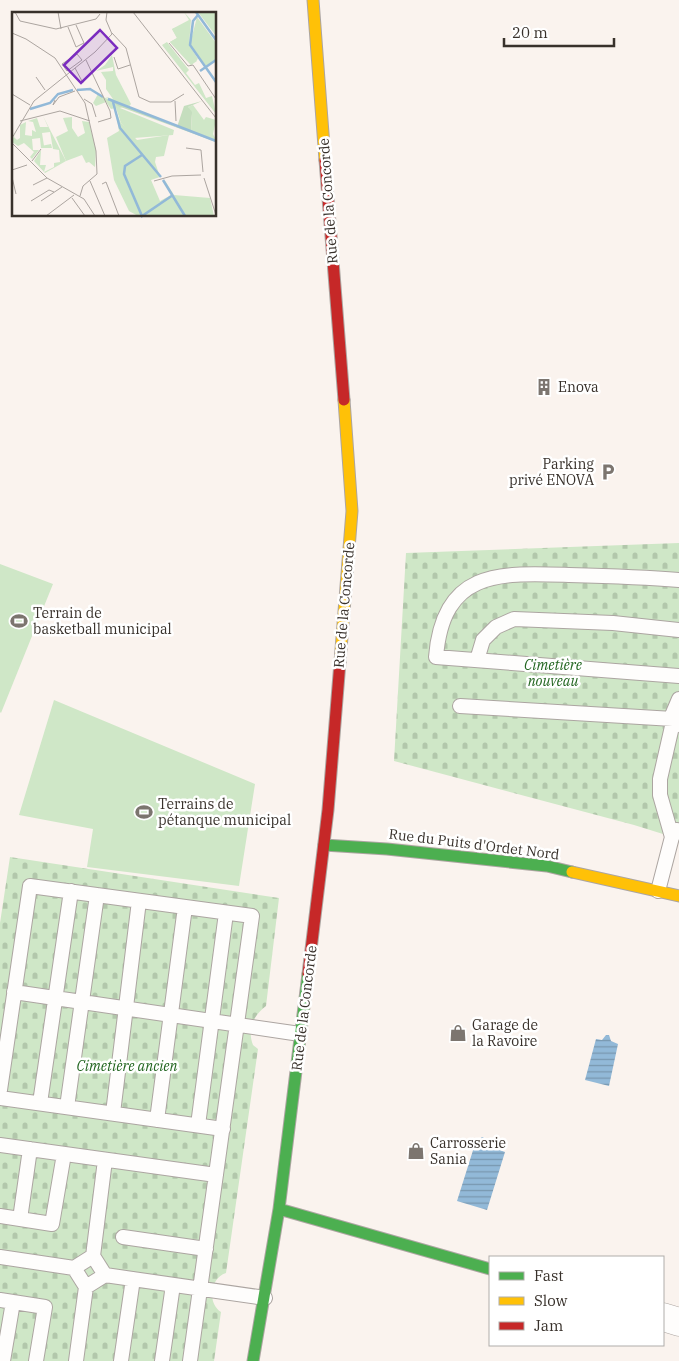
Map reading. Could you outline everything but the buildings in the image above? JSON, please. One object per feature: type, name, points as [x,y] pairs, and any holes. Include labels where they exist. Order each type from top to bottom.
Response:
[{"type":"street","name":"Rue de la Concorde","points":[[253,1361],[279,1209],[324,845],[352,511],[313,0]]},
{"type":"street","name":"Rue du Puits d'Ordet Nord","points":[[324,845],[387,849],[547,866],[679,896]]},
{"type":"street","points":[[279,1209],[489,1269]]},
{"type":"street","points":[[664,1317],[679,1322]]},
{"type":"lane","points":[[679,580],[628,576],[511,574],[486,579],[468,588],[453,603],[438,633],[436,656],[679,676]]},
{"type":"lane","points":[[477,660],[483,640],[496,627],[514,619],[613,623],[679,630]]},
{"type":"lane","points":[[658,891],[675,832],[660,795],[660,779],[675,725],[674,707],[679,699]]},
{"type":"lane","points":[[460,706],[675,725]]},
{"type":"lane","points":[[0,1090],[30,886],[252,916],[190,1361]]},
{"type":"lane","points":[[40,1103],[70,891]]},
{"type":"lane","points":[[67,1107],[97,895]]},
{"type":"lane","points":[[113,1114],[139,901]]},
{"type":"lane","points":[[157,1120],[185,907]]},
{"type":"lane","points":[[198,1125],[226,912]]},
{"type":"lane","points":[[14,992],[300,1034]]},
{"type":"lane","points":[[0,1098],[223,1129]]},
{"type":"lane","points":[[0,1145],[216,1175]]},
{"type":"lane","points":[[20,1219],[30,1149]]},
{"type":"lane","points":[[0,1216],[52,1224],[64,1154]]},
{"type":"lane","points":[[105,1275],[92,1256],[106,1160]]},
{"type":"lane","points":[[123,1236],[206,1249]]},
{"type":"lane","points":[[0,1257],[74,1268],[92,1256]]},
{"type":"lane","points":[[74,1268],[86,1287],[76,1361]]},
{"type":"lane","points":[[86,1287],[105,1275],[265,1298]]},
{"type":"lane","points":[[121,1361],[133,1279]]},
{"type":"lane","points":[[162,1361],[173,1285]]},
{"type":"lane","points":[[3,1361],[6,1300],[44,1306],[36,1361]]},
{"type":"green space","name":"Cimetière nouveau","points":[[679,543],[679,839],[634,825],[394,761],[406,553]]},
{"type":"green space","name":"Terrain de basketball municipal","points":[[0,564],[53,584],[1,713],[0,712]]},
{"type":"green space","points":[[54,700],[255,784],[239,886],[87,867],[93,829],[19,815]]},
{"type":"green space","name":"Cimetière ancien","points":[[10,857],[279,898],[266,1006],[258,1014],[251,1028],[253,1045],[258,1049],[226,1273],[216,1280],[212,1291],[214,1303],[221,1312],[214,1361],[0,1361],[0,923]]},
{"type":"water","points":[[606,1035],[609,1035],[611,1041],[618,1044],[609,1086],[585,1080],[596,1039],[602,1040]]},
{"type":"water","points":[[482,1137],[489,1140],[491,1147],[505,1152],[487,1210],[457,1201],[475,1144]]},
{"type":"traffic: fast","points":[[324,845],[387,849],[547,866],[572,872]]},
{"type":"traffic: fast","points":[[253,1361],[279,1209],[308,974]]},
{"type":"traffic: fast","points":[[279,1209],[489,1269]]},
{"type":"traffic: slow","points":[[313,0],[325,160]]},
{"type":"traffic: slow","points":[[340,662],[352,511],[344,400]]},
{"type":"traffic: slow","points":[[572,872],[679,896]]},
{"type":"traffic: jam","points":[[325,160],[344,400]]},
{"type":"traffic: jam","points":[[308,974],[328,810],[340,662]]},
{"type":"place","name":"Enova","points":[[544,387]]},
{"type":"place","name":"Parking privé ENOVA","points":[[608,472]]},
{"type":"place","name":"Terrain de basketball municipal","points":[[19,621]]},
{"type":"place","name":"Terrains de pétanque municipal","points":[[144,812]]},
{"type":"place","name":"Garage de la Ravoire","points":[[458,1033]]},
{"type":"place","name":"Carrosserie Sania","points":[[416,1151]]}]
